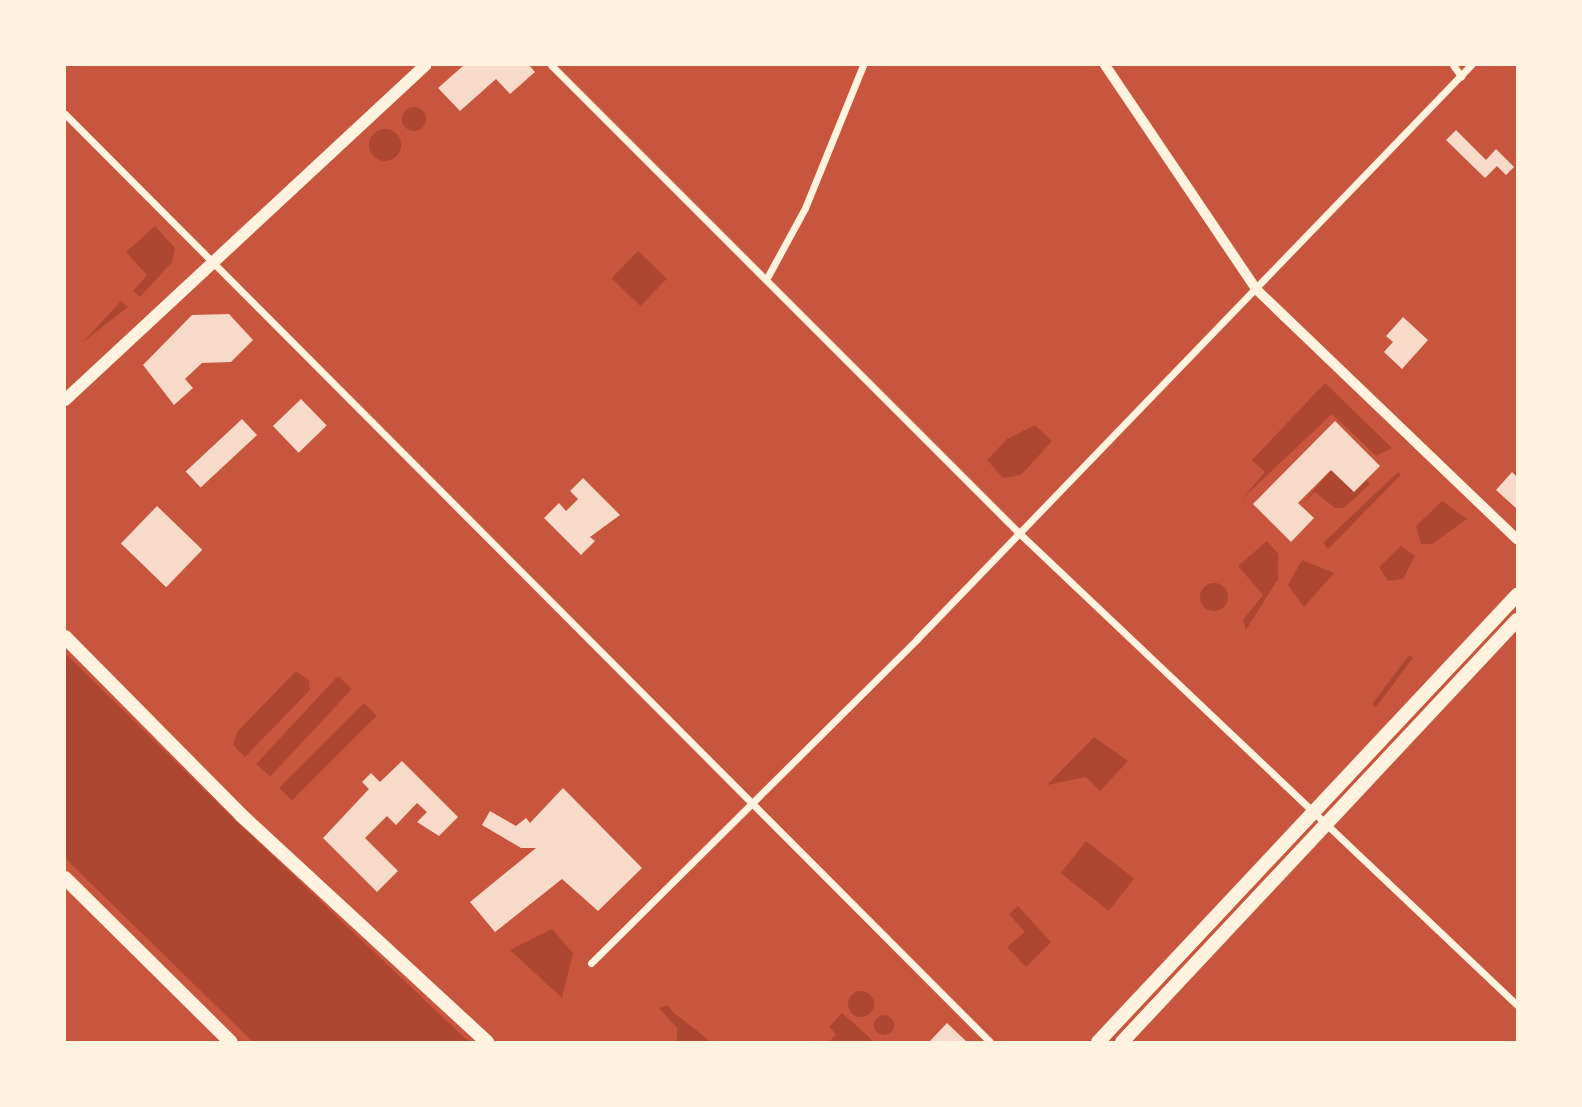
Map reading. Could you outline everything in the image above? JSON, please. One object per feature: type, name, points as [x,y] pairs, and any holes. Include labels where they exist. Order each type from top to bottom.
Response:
[{"type":"main road","points":[[65,400],[211,261],[425,65]]},
{"type":"main road","points":[[1098,1042],[1517,595]]},
{"type":"main road","points":[[1122,1042],[1517,620]]},
{"type":"main road","points":[[65,637],[241,815],[487,1042]]},
{"type":"main road","points":[[65,878],[231,1042]]},
{"type":"street","points":[[551,65],[768,276],[1017,530],[1317,808],[1517,1005]]},
{"type":"street","points":[[768,276],[806,208],[863,65]]},
{"type":"street","points":[[1105,65],[1257,290],[1517,539]]},
{"type":"street","points":[[1453,65],[1461,76]]},
{"type":"street","points":[[591,963],[748,800],[917,639],[1017,530],[1257,290],[1471,65]]},
{"type":"street","points":[[65,114],[990,1042]]},
{"type":"shaded area","points":[[414,107],[423,110],[426,119],[423,128],[414,131],[405,128],[402,119],[405,110]]},
{"type":"shaded area","points":[[385,129],[396,134],[401,145],[396,156],[385,161],[374,156],[369,145],[374,134]]},
{"type":"shaded area","points":[[155,226],[175,248],[172,262],[140,297],[133,291],[147,275],[126,252]]},
{"type":"shaded area","points":[[638,251],[667,279],[640,306],[612,278]]},
{"type":"shaded area","points":[[121,301],[128,307],[83,342]]},
{"type":"shaded area","points":[[1325,383],[1392,448],[1376,456],[1332,414],[1241,500],[1265,472],[1252,460]]},
{"type":"shaded area","points":[[1035,425],[1052,441],[1021,475],[1003,478],[987,460],[1007,439]]},
{"type":"shaded area","points":[[1331,470],[1354,492],[1366,480],[1370,484],[1344,508],[1335,508],[1315,492],[1301,505]]},
{"type":"shaded area","points":[[1398,472],[1401,475],[1328,549],[1323,543]]},
{"type":"shaded area","points":[[1442,501],[1467,519],[1432,544],[1421,544],[1416,526]]},
{"type":"shaded area","points":[[1267,541],[1278,554],[1278,579],[1246,630],[1243,620],[1263,595],[1238,566]]},
{"type":"shaded area","points":[[1401,546],[1415,556],[1403,579],[1388,581],[1379,567]]},
{"type":"shaded area","points":[[1302,560],[1334,573],[1304,607],[1288,585]]},
{"type":"shaded area","points":[[1214,583],[1224,587],[1228,597],[1224,607],[1214,611],[1204,607],[1200,597],[1204,587]]},
{"type":"shaded area","points":[[65,653],[236,821],[469,1042],[253,1042],[65,858]]},
{"type":"shaded area","points":[[1409,655],[1413,658],[1376,708],[1372,705]]},
{"type":"shaded area","points":[[296,671],[309,680],[310,690],[245,757],[233,745],[238,731]]},
{"type":"shaded area","points":[[338,676],[352,689],[270,777],[256,764]]},
{"type":"shaded area","points":[[364,703],[377,716],[292,801],[279,788]]},
{"type":"shaded area","points":[[1094,737],[1128,761],[1100,791],[1086,777],[1047,785]]},
{"type":"shaded area","points":[[1086,841],[1134,879],[1109,911],[1061,873]]},
{"type":"shaded area","points":[[1018,906],[1051,942],[1026,967],[1007,947],[1025,932],[1009,914]]},
{"type":"shaded area","points":[[552,929],[573,953],[562,998],[510,950]]},
{"type":"shaded area","points":[[861,991],[870,995],[874,1004],[870,1013],[861,1017],[852,1013],[848,1004],[852,995]]},
{"type":"shaded area","points":[[667,1005],[711,1042],[677,1042],[677,1028],[659,1008]]},
{"type":"shaded area","points":[[842,1013],[872,1042],[829,1042],[836,1034],[829,1027]]},
{"type":"shaded area","points":[[880,1015],[888,1015],[894,1025],[888,1035],[880,1035],[874,1029],[874,1021]]},
{"type":"building","points":[[464,65],[529,65],[535,72],[510,94],[496,79],[460,111],[438,88]]},
{"type":"building","points":[[1456,130],[1486,160],[1496,149],[1514,167],[1506,175],[1497,166],[1485,178],[1446,140]]},
{"type":"building","points":[[229,314],[253,340],[231,362],[202,363],[185,379],[193,388],[174,405],[143,365],[192,315]]},
{"type":"building","points":[[1403,317],[1428,340],[1402,369],[1384,352],[1393,342],[1386,336]]},
{"type":"building","points":[[301,399],[327,426],[299,453],[273,426]]},
{"type":"building","points":[[242,419],[257,435],[201,488],[186,472]]},
{"type":"building","points":[[1335,421],[1380,466],[1354,492],[1331,470],[1298,503],[1314,518],[1291,542],[1253,504]]},
{"type":"building","points":[[1512,472],[1517,477],[1517,509],[1496,490]]},
{"type":"building","points":[[583,478],[620,515],[590,537],[595,541],[581,555],[544,518],[559,503],[566,511],[578,499],[570,491]]},
{"type":"building","points":[[157,506],[202,550],[166,587],[121,543]]},
{"type":"building","points":[[402,761],[458,817],[439,836],[417,822],[427,812],[417,803],[396,825],[387,816],[365,838],[398,871],[377,892],[323,838],[369,789],[362,782],[371,773],[380,782]]},
{"type":"building","points":[[563,788],[642,868],[598,911],[562,879],[495,932],[470,902],[536,848],[521,848],[482,825],[490,811],[516,826],[526,818],[530,823]]},
{"type":"building","points":[[947,1023],[967,1042],[929,1042]]}]
